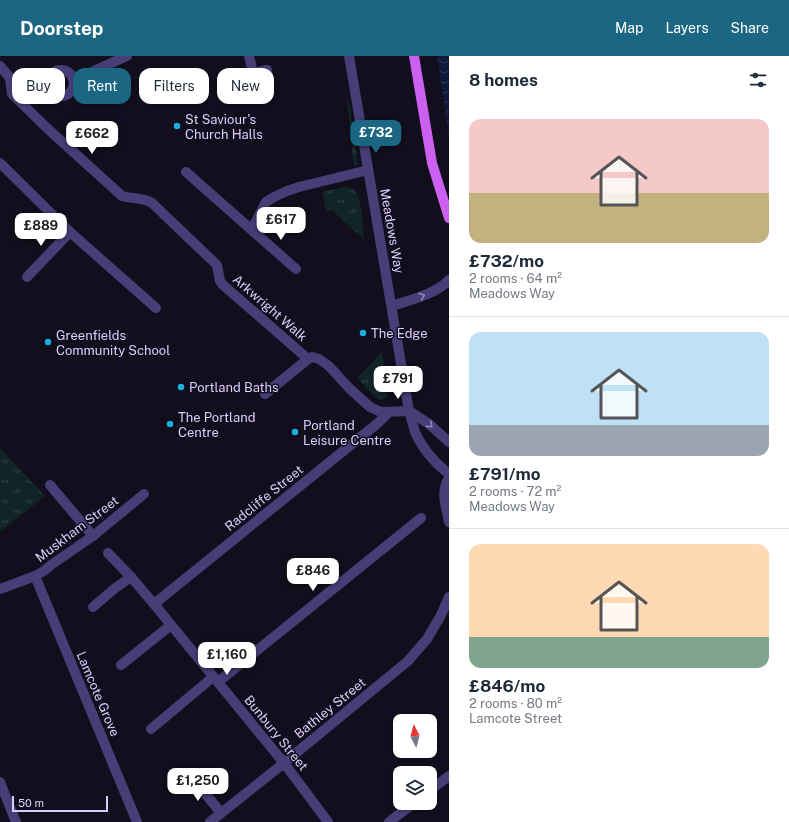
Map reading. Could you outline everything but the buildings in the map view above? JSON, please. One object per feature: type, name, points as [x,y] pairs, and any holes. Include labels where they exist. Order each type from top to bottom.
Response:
[{"type":"main road","points":[[414,56],[432,163],[449,218]]},
{"type":"street","points":[[100,68],[127,56]]},
{"type":"street","points":[[249,56],[252,68]]},
{"type":"street","name":"Meadows Way","points":[[349,56],[409,410],[416,433],[425,448],[439,466],[449,474]]},
{"type":"street","name":"Arkwright Walk","points":[[0,66],[10,78],[12,94],[48,130],[122,196],[147,200],[152,203],[217,265],[220,281],[223,285],[308,359],[312,357],[319,359],[329,366],[349,388],[370,407],[381,412],[409,410]]},
{"type":"street","points":[[0,163],[70,232],[156,308]]},
{"type":"street","points":[[252,229],[266,202],[274,197],[299,187],[368,170]]},
{"type":"street","points":[[186,172],[296,269]]},
{"type":"street","points":[[27,277],[70,232]]},
{"type":"street","points":[[392,306],[438,289],[449,280]]},
{"type":"street","points":[[265,394],[308,359]]},
{"type":"street","points":[[409,410],[429,424],[449,442]]},
{"type":"street","name":"Radcliffe Street","points":[[154,604],[372,428],[389,412]]},
{"type":"street","points":[[449,478],[445,484],[444,493],[449,522]]},
{"type":"street","points":[[50,485],[93,536]]},
{"type":"street","name":"Muskham Street","points":[[0,589],[35,576],[44,571],[93,536],[144,494]]},
{"type":"street","points":[[151,728],[216,679],[421,518]]},
{"type":"street","name":"Bunbury Street","points":[[108,554],[131,577],[216,679],[284,763],[328,822]]},
{"type":"street","name":"Lamcote Grove","points":[[35,576],[136,822]]},
{"type":"street","points":[[92,607],[131,577]]},
{"type":"street","name":"Bathley Street","points":[[210,822],[408,661],[427,639],[440,617],[449,597]]},
{"type":"street","points":[[121,665],[171,625]]},
{"type":"street","points":[[437,785],[449,776]]},
{"type":"street","points":[[192,777],[221,813]]},
{"type":"street","points":[[0,782],[16,822]]},
{"type":"street","points":[[389,822],[405,810]]},
{"type":"green space","points":[[347,100],[349,100],[358,165],[354,167]]},
{"type":"green space","points":[[344,187],[354,190],[360,201],[364,240],[332,210],[326,211],[322,192]]},
{"type":"green space","points":[[382,352],[388,395],[386,398],[380,400],[373,395],[357,378]]},
{"type":"green space","points":[[0,448],[45,496],[0,532]]},
{"type":"water","points":[[437,56],[449,56],[449,136]]},
{"type":"place","name":"St Saviour's Church Halls","points":[[177,126]]},
{"type":"place","name":"The Edge","points":[[363,333]]},
{"type":"place","name":"Greenfields Community School","points":[[48,342]]},
{"type":"place","name":"Portland Baths","points":[[181,387]]},
{"type":"place","name":"The Portland Centre","points":[[170,424]]},
{"type":"place","name":"Portland Leisure Centre","points":[[295,432]]}]
